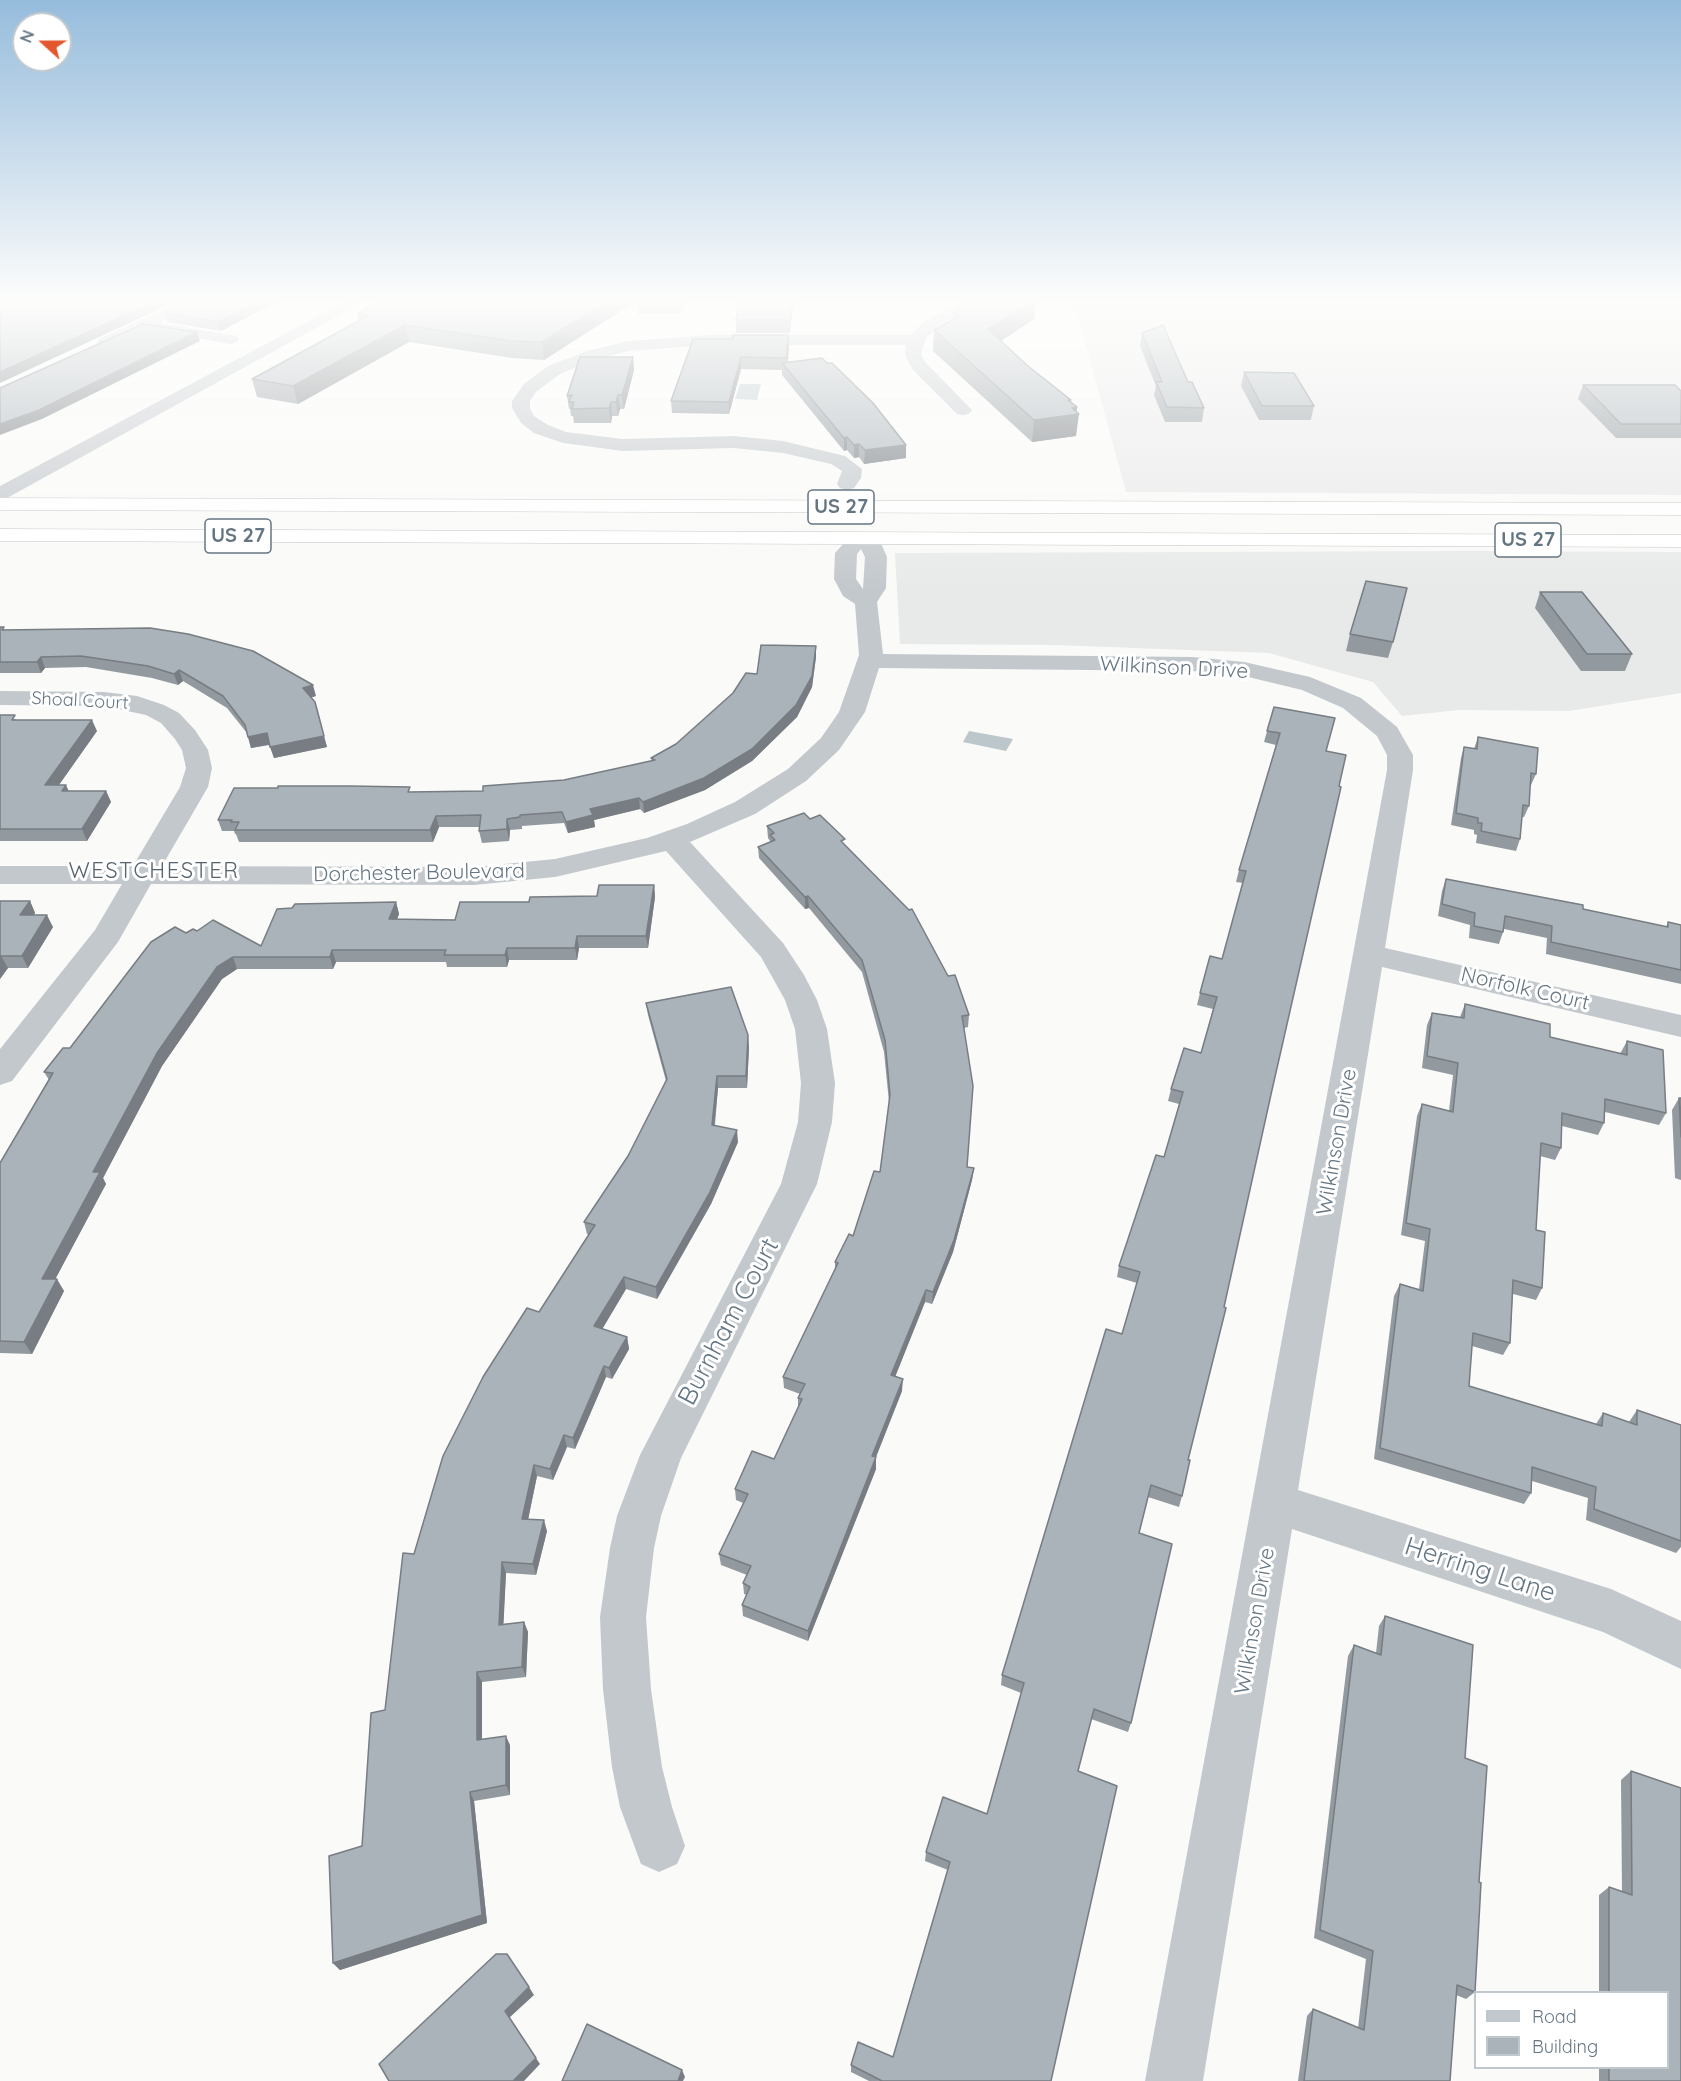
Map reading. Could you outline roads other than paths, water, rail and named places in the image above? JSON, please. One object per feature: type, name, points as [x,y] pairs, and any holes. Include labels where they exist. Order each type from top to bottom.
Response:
[{"type":"highway","name":"US 27","points":[[0,504],[1681,509]]},
{"type":"highway","points":[[290,536],[320,529],[357,526],[682,527],[809,521],[832,517],[845,511],[848,507]]},
{"type":"highway","points":[[859,538],[873,530],[899,524],[1071,508]]},
{"type":"highway","name":"US 27","points":[[0,535],[1681,541]]},
{"type":"street","points":[[0,474],[150,397]]},
{"type":"street","points":[[0,494],[180,397]]},
{"type":"street","points":[[524,397],[521,401],[523,414],[533,424],[552,434],[575,440],[623,445],[735,442],[776,446],[809,453],[814,462],[847,484],[848,507]]},
{"type":"street","points":[[950,397],[963,410]]},
{"type":"street","points":[[73,436],[101,441]]},
{"type":"street","points":[[859,538],[846,553],[845,579],[851,591],[866,602]]},
{"type":"street","name":"Dorchester Boulevard","points":[[0,875],[446,877],[492,875],[581,864],[671,839],[745,808],[783,785],[809,765],[830,744],[845,723],[856,702],[871,648],[866,602],[875,588],[876,557],[872,546],[859,538]]},
{"type":"street","name":"Wilkinson Drive","points":[[869,661],[1209,665],[1244,669],[1294,680],[1352,703],[1388,732],[1400,755],[1400,770],[1369,954],[1174,2081]]},
{"type":"street","name":"Shoal Court","points":[[0,698],[71,697],[136,704],[170,718],[186,735],[195,750],[199,768],[194,787],[142,875]]},
{"type":"street","name":"Burnham Court","points":[[659,1846],[646,1807],[637,1767],[627,1689],[624,1617],[632,1548],[639,1516],[661,1455],[800,1184],[813,1132],[818,1083],[815,1047],[809,1022],[788,975],[771,950],[671,839]]},
{"type":"street","points":[[0,1073],[96,951],[142,875]]},
{"type":"street","name":"Norfolk Court","points":[[1369,954],[1681,1026]]},
{"type":"street","name":"Herring Lane","points":[[1275,1503],[1611,1612],[1681,1644]]},
{"type":"district","name":"WESTCHESTER","points":[[154,871]]}]
